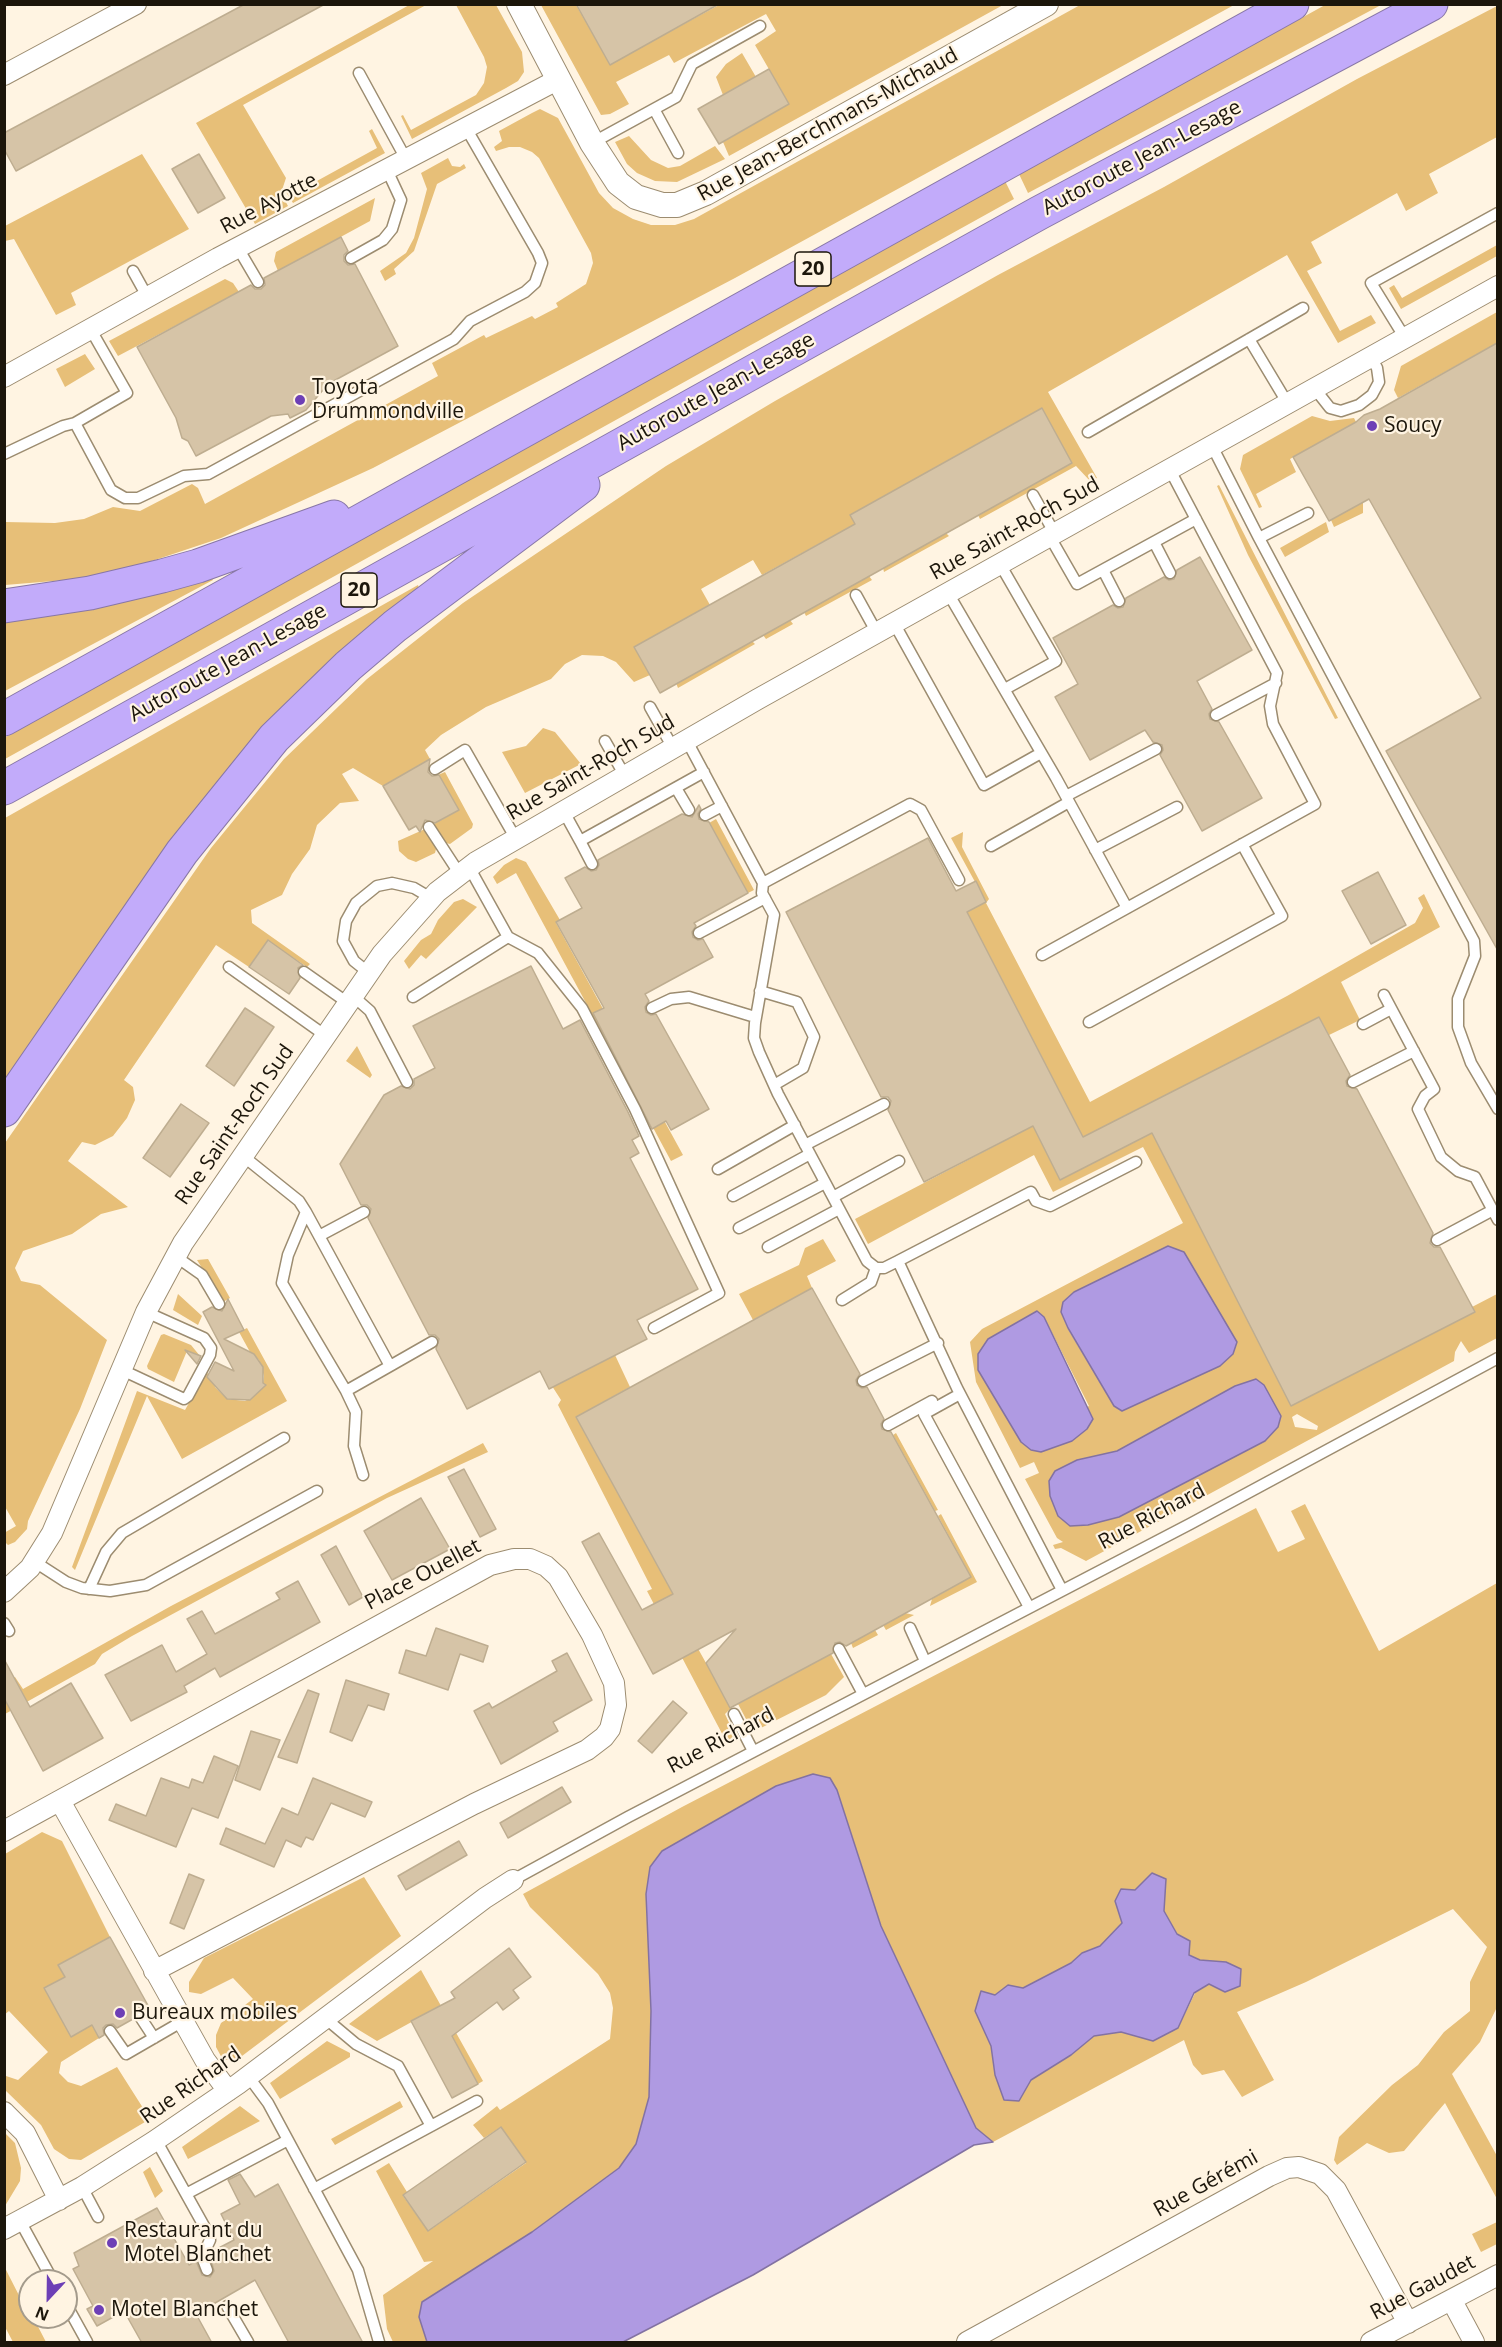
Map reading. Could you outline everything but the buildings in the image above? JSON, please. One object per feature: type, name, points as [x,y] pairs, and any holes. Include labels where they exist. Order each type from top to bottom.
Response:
[{"type":"highway","name":"20","points":[[4,719],[1292,4]]},
{"type":"highway","name":"Autoroute Jean-Lesage","points":[[4,788],[1040,213],[1431,4]]},
{"type":"highway","points":[[4,1110],[200,828],[293,718],[395,626],[683,410]]},
{"type":"highway","points":[[4,606],[90,593],[198,566],[420,487]]},
{"type":"street","points":[[4,75],[136,4]]},
{"type":"street","name":"Rue Jean-Berchmans-Michaud","points":[[519,4],[592,143],[618,183],[636,197],[662,205],[692,201],[1046,4]]},
{"type":"street","name":"Rue Ayotte","points":[[4,378],[238,248],[559,79]]},
{"type":"street","name":"Rue Saint-Roch Sud","points":[[4,1592],[34,1562],[63,1512],[146,1312],[175,1256],[397,933],[431,898],[464,870],[680,744],[1497,286]]},
{"type":"street","name":"Place Ouellet","points":[[4,1831],[477,1572],[502,1561],[530,1560],[546,1566],[558,1577],[592,1635],[614,1683],[616,1694],[610,1729],[595,1744],[474,1804],[154,1971]]},
{"type":"street","points":[[60,1801],[214,2076],[228,2091]]},
{"type":"street","name":"Rue Richard","points":[[12,2225],[82,2187],[228,2091],[485,1898],[513,1880]]},
{"type":"street","points":[[4,2112],[25,2133],[59,2200]]},
{"type":"street","name":"Rue Gérémi","points":[[967,2343],[1269,2176],[1287,2168],[1299,2167],[1320,2174],[1336,2190],[1408,2323]]},
{"type":"street","name":"Rue Gaudet","points":[[1371,2343],[1497,2275]]},
{"type":"street","points":[[1452,2301],[1474,2343]]},
{"type":"lane","points":[[592,143],[676,97],[692,64],[760,26]]},
{"type":"lane","points":[[359,73],[406,159]]},
{"type":"lane","points":[[654,109],[678,153]]},
{"type":"lane","points":[[75,423],[111,490],[125,498],[138,498],[184,476],[208,474],[454,339],[470,321],[525,292],[539,274],[542,263],[466,128]]},
{"type":"lane","points":[[351,258],[383,240],[392,229],[401,200],[387,170]]},
{"type":"lane","points":[[1405,338],[1371,283],[1497,213]]},
{"type":"lane","points":[[238,248],[258,282]]},
{"type":"lane","points":[[133,272],[148,298]]},
{"type":"lane","points":[[1088,432],[1302,308]]},
{"type":"lane","points":[[4,454],[63,426],[75,423],[127,393],[91,330]]},
{"type":"lane","points":[[1249,339],[1288,404]]},
{"type":"lane","points":[[1315,389],[1330,408],[1341,411],[1359,405],[1372,395],[1379,382],[1379,375],[1371,357]]},
{"type":"lane","points":[[1212,446],[1474,941],[1475,957],[1458,999],[1458,1027],[1471,1063],[1497,1109]]},
{"type":"lane","points":[[1042,955],[1315,804],[1273,724],[1270,706],[1277,673],[1170,470]]},
{"type":"lane","points":[[1033,495],[1077,584],[1196,519]]},
{"type":"lane","points":[[1259,538],[1308,513]]},
{"type":"lane","points":[[1154,542],[1170,573]]},
{"type":"lane","points":[[1000,564],[1056,661],[1005,689]]},
{"type":"lane","points":[[1103,570],[1119,601]]},
{"type":"lane","points":[[948,593],[1068,799],[1126,908]]},
{"type":"lane","points":[[856,595],[886,628],[984,784],[1041,753]]},
{"type":"lane","points":[[1216,715],[1276,683]]},
{"type":"lane","points":[[650,707],[704,772],[763,883],[765,898],[774,915],[754,1038],[774,1085],[867,1261],[876,1268],[884,1268],[1031,1192],[1036,1201],[1050,1206],[1136,1162]]},
{"type":"lane","points":[[605,741],[625,776]]},
{"type":"lane","points":[[991,846],[1156,749]]},
{"type":"lane","points":[[435,769],[465,750],[516,839]]},
{"type":"lane","points":[[580,841],[704,772]]},
{"type":"lane","points":[[676,788],[689,810]]},
{"type":"lane","points":[[763,883],[910,804],[921,810],[959,880]]},
{"type":"lane","points":[[705,815],[722,806]]},
{"type":"lane","points":[[1095,850],[1177,807]]},
{"type":"lane","points":[[564,812],[592,864]]},
{"type":"lane","points":[[429,827],[464,870],[508,937],[538,953],[582,1008],[635,1109],[719,1293],[654,1328]]},
{"type":"lane","points":[[1089,1022],[1282,916],[1242,844]]},
{"type":"lane","points":[[369,973],[354,961],[343,941],[345,921],[356,903],[378,886],[392,883],[414,888],[431,898]]},
{"type":"lane","points":[[699,933],[765,898]]},
{"type":"lane","points":[[413,997],[508,937]]},
{"type":"lane","points":[[229,968],[326,1036]]},
{"type":"lane","points":[[304,972],[370,1011],[407,1082]]},
{"type":"lane","points":[[760,991],[797,1002],[814,1037],[803,1068],[774,1085]]},
{"type":"lane","points":[[1384,995],[1434,1089],[1420,1103],[1419,1114],[1441,1157],[1458,1171],[1475,1177],[1495,1215],[1437,1240]]},
{"type":"lane","points":[[652,1008],[671,999],[689,997],[756,1017]]},
{"type":"lane","points":[[1363,1024],[1391,1009]]},
{"type":"lane","points":[[1353,1082],[1414,1051]]},
{"type":"lane","points":[[733,1196],[884,1104]]},
{"type":"lane","points":[[718,1170],[795,1125]]},
{"type":"lane","points":[[243,1156],[292,1193],[306,1212],[390,1366]]},
{"type":"lane","points":[[833,1197],[899,1161]]},
{"type":"lane","points":[[739,1228],[825,1183]]},
{"type":"lane","points":[[768,1247],[839,1209]]},
{"type":"lane","points":[[306,1212],[288,1255],[282,1282],[356,1412],[354,1446],[363,1475]]},
{"type":"lane","points":[[319,1236],[364,1212]]},
{"type":"lane","points":[[175,1256],[202,1275],[219,1304]]},
{"type":"lane","points":[[898,1261],[938,1343],[958,1391],[1062,1590]]},
{"type":"lane","points":[[842,1300],[871,1282],[876,1268]]},
{"type":"lane","points":[[122,1370],[184,1398],[188,1396],[210,1355],[211,1348],[204,1338],[146,1312]]},
{"type":"lane","points":[[346,1392],[432,1342]]},
{"type":"lane","points":[[863,1381],[938,1343]]},
{"type":"lane","name":"Rue Richard","points":[[513,1880],[1497,1358]]},
{"type":"lane","points":[[888,1425],[958,1391]]},
{"type":"lane","points":[[958,1391],[924,1414],[1029,1607]]},
{"type":"lane","points":[[89,1589],[106,1552],[122,1533],[284,1438]]},
{"type":"lane","points":[[34,1562],[73,1586],[110,1591],[146,1585],[317,1491]]},
{"type":"lane","points":[[910,1628],[925,1661]]},
{"type":"lane","points":[[839,1649],[863,1694]]},
{"type":"lane","points":[[734,1714],[753,1751]]},
{"type":"lane","points":[[139,2015],[154,2038]]},
{"type":"lane","points":[[325,2018],[356,2044],[398,2066],[431,2126]]},
{"type":"lane","points":[[110,2031],[126,2054],[183,2021]]},
{"type":"lane","points":[[248,2076],[264,2098],[288,2140],[362,2279],[369,2315],[380,2343]]},
{"type":"lane","points":[[314,2189],[477,2101]]},
{"type":"lane","points":[[156,2140],[209,2235],[210,2240],[202,2257],[207,2270]]},
{"type":"lane","points":[[186,2194],[288,2140]]},
{"type":"lane","points":[[82,2187],[98,2217]]},
{"type":"lane","points":[[12,2225],[44,2269]]},
{"type":"lane","points":[[209,2235],[213,2236],[218,2248]]},
{"type":"lane","points":[[227,2306],[248,2343]]},
{"type":"lane","points":[[78,2326],[87,2343]]},
{"type":"shaded area","points":[[411,4],[426,5],[243,105],[286,178],[281,193],[288,206],[255,224],[196,123]]},
{"type":"shaded area","points":[[456,5],[496,5],[522,52],[524,72],[518,81],[412,139],[401,116],[403,115],[411,130],[476,95],[484,83],[487,67],[484,57]]},
{"type":"shaded area","points":[[541,5],[576,5],[610,64],[719,5],[1003,5],[729,156],[723,142],[789,104],[755,45],[776,31],[766,14],[674,63],[669,55],[616,82],[629,104],[610,114],[601,115]]},
{"type":"shaded area","points":[[1080,5],[1234,5],[735,278],[373,468],[221,538],[128,569],[78,579],[5,585],[5,522],[55,523],[84,519],[113,507],[140,511],[192,484],[198,488],[205,504],[438,376],[432,363],[484,335],[486,338],[532,316],[535,319],[558,307],[556,303],[586,284],[593,263],[591,253],[539,158],[520,147],[509,147],[496,151],[494,147],[502,141],[499,131],[532,113],[540,109],[558,118],[599,193],[613,208],[633,219],[651,225],[675,225],[694,219]]},
{"type":"shaded area","points":[[1325,5],[1381,5],[1028,193],[1019,174]]},
{"type":"shaded area","points":[[1497,6],[1497,137],[1429,174],[1438,193],[1406,211],[1397,193],[1311,242],[1322,263],[1307,271],[1340,331],[1371,315],[1376,323],[1338,343],[1287,255],[1048,392],[1097,478],[1090,481],[1076,466],[980,519],[978,515],[1072,463],[1042,409],[855,524],[762,575],[753,560],[701,589],[710,605],[634,647],[650,675],[634,682],[616,662],[603,656],[582,655],[565,664],[551,679],[486,707],[441,735],[425,750],[430,759],[383,786],[353,768],[342,774],[359,801],[340,803],[317,825],[310,849],[292,874],[282,895],[251,910],[252,923],[310,964],[307,967],[268,941],[249,967],[216,945],[124,1080],[133,1087],[135,1100],[127,1118],[113,1136],[95,1145],[82,1142],[68,1161],[128,1207],[101,1214],[72,1234],[23,1251],[15,1268],[21,1281],[40,1285],[107,1340],[80,1409],[28,1521],[27,1529],[15,1542],[8,1545],[5,1542],[4,1533],[16,1526],[4,1505],[5,1143],[211,848],[284,759],[367,679],[463,603],[666,466],[775,401],[998,275],[1164,187],[1357,79]]},
{"type":"shaded area","points":[[742,53],[756,77],[723,95],[716,77],[726,64]]},
{"type":"shaded area","points":[[372,129],[385,153],[293,203],[286,192],[290,184],[295,193],[377,148],[369,131]]},
{"type":"shaded area","points":[[629,136],[651,160],[668,168],[680,166],[715,146],[725,159],[677,182],[655,181],[637,173],[627,164],[615,142]]},
{"type":"shaded area","points":[[142,154],[189,229],[71,293],[76,305],[56,315],[14,239],[5,241],[5,226]]},
{"type":"shaded area","points":[[448,158],[452,166],[460,167],[464,164],[466,168],[437,184],[414,251],[394,269],[396,274],[385,281],[380,271],[406,253],[414,238],[427,189],[421,173]]},
{"type":"shaded area","points":[[1005,181],[1014,199],[5,759],[4,738]]},
{"type":"shaded area","points":[[375,198],[370,221],[278,271],[274,261],[276,252]]},
{"type":"shaded area","points":[[1497,245],[1497,256],[1401,309],[1389,288],[1394,285],[1402,298]]},
{"type":"shaded area","points":[[225,279],[233,283],[239,292],[118,356],[109,341]]},
{"type":"shaded area","points":[[1497,312],[1497,343],[1398,398],[1394,390],[1401,366]]},
{"type":"shaded area","points":[[85,354],[95,369],[65,387],[56,369]]},
{"type":"shaded area","points":[[1312,416],[1330,421],[1354,418],[1356,422],[1290,459],[1296,472],[1256,494],[1262,507],[1259,508],[1240,469],[1243,455]]},
{"type":"shaded area","points":[[1219,485],[1338,718],[1335,719],[1248,555],[1217,486]]},
{"type":"shaded area","points":[[1363,502],[1363,513],[1334,527],[1331,520]]},
{"type":"shaded area","points":[[1326,522],[1329,532],[1285,557],[1280,548]]},
{"type":"shaded area","points":[[946,533],[949,536],[884,572],[883,568]]},
{"type":"shaded area","points":[[209,572],[213,580],[5,691],[4,619]]},
{"type":"shaded area","points":[[869,576],[872,580],[806,616],[804,612]]},
{"type":"shaded area","points":[[418,585],[420,592],[375,624],[5,1088],[5,818]]},
{"type":"shaded area","points":[[790,620],[793,624],[766,639],[763,635]]},
{"type":"shaded area","points":[[752,641],[755,644],[678,688],[676,683]]},
{"type":"shaded area","points":[[543,728],[555,732],[581,764],[525,793],[502,752],[526,746]]},
{"type":"shaded area","points":[[445,772],[473,824],[472,828],[450,844],[446,843],[434,824],[459,810],[438,775]]},
{"type":"shaded area","points":[[716,819],[754,890],[748,893],[709,823]]},
{"type":"shaded area","points":[[425,829],[436,849],[435,853],[416,862],[408,859],[399,851],[398,841]]},
{"type":"shaded area","points":[[963,832],[962,847],[989,899],[986,903],[1090,1102],[1287,996],[1415,923],[1423,908],[1418,898],[1424,894],[1440,927],[1341,982],[1360,1020],[1329,1035],[1319,1017],[1083,1137],[967,912],[986,902],[951,838]]},
{"type":"shaded area","points":[[516,858],[526,862],[560,920],[556,923],[683,1155],[671,1161],[516,873],[497,884],[493,877],[504,865]]},
{"type":"shaded area","points":[[463,899],[477,907],[426,959],[421,955],[409,969],[404,961],[421,940],[431,934],[438,920],[454,902]]},
{"type":"shaded area","points":[[357,1046],[372,1075],[370,1078],[346,1061]]},
{"type":"shaded area","points":[[1033,1126],[1060,1180],[1152,1133],[1472,1307],[1497,1294],[1497,1338],[1469,1353],[1461,1341],[1455,1352],[1454,1361],[1086,1561],[1061,1548],[1055,1549],[1053,1545],[1063,1542],[1057,1538],[1025,1479],[1039,1473],[1034,1462],[1020,1468],[976,1382],[970,1342],[982,1329],[1183,1223],[1143,1147],[1053,1192],[1034,1155],[868,1244],[855,1219]],"holes":[[[1168,1246],[1220,1366],[1121,1411],[1114,1406],[1068,1329],[1061,1312],[1063,1302],[1074,1292]],[[1037,1311],[1044,1317],[1089,1406],[1021,1442],[978,1370]],[[1256,1379],[1119,1517],[1088,1525],[1070,1526],[1058,1516],[1077,1460],[1117,1451],[1235,1386]],[[1297,1414],[1318,1426],[1317,1430],[1295,1427],[1292,1417]]]},
{"type":"shaded area","points":[[823,1239],[836,1261],[807,1276],[812,1288],[753,1320],[739,1294],[799,1265],[805,1248]]},
{"type":"shaded area","points":[[1168,1246],[1184,1252],[1237,1342],[1233,1354],[1220,1366],[1122,1411],[1114,1406],[1068,1328],[1061,1312],[1063,1302],[1074,1292]]},
{"type":"shaded area","points":[[208,1259],[230,1298],[223,1302],[197,1260]]},
{"type":"shaded area","points":[[178,1294],[202,1316],[198,1325],[173,1310]]},
{"type":"shaded area","points":[[1037,1311],[1044,1317],[1093,1419],[1087,1429],[1072,1441],[1041,1452],[1031,1450],[1021,1442],[978,1370],[978,1354],[988,1339]]},
{"type":"shaded area","points":[[247,1328],[287,1401],[182,1459],[147,1396],[75,1570],[72,1567],[137,1391],[185,1410],[206,1373],[213,1375],[215,1387],[227,1399],[245,1401],[253,1397],[263,1384],[264,1376],[259,1360],[250,1352],[239,1332]]},
{"type":"shaded area","points":[[164,1334],[191,1345],[200,1356],[187,1351],[174,1382],[148,1369],[147,1366],[161,1335]]},
{"type":"shaded area","points":[[615,1355],[630,1387],[576,1417],[673,1594],[659,1602],[696,1645],[731,1708],[725,1714],[737,1740],[728,1745],[647,1591],[652,1589],[558,1405],[561,1400],[552,1386]]},
{"type":"shaded area","points":[[1256,1379],[1264,1385],[1281,1416],[1278,1427],[1265,1441],[1119,1517],[1088,1525],[1070,1526],[1058,1516],[1050,1496],[1049,1481],[1055,1471],[1077,1460],[1117,1451],[1235,1386]]},
{"type":"shaded area","points":[[896,1433],[938,1510],[935,1511],[893,1435]]},
{"type":"shaded area","points":[[483,1443],[488,1452],[387,1498],[132,1636],[102,1654],[95,1664],[5,1714],[5,1682],[15,1677],[23,1689],[171,1606]]},
{"type":"shaded area","points":[[1305,1504],[1379,1651],[1497,1583],[1497,2007],[1480,2042],[1452,2074],[1497,2156],[1497,2199],[1445,2103],[1404,2151],[1389,2153],[1367,2143],[1337,2165],[1334,2160],[1339,2137],[1392,2085],[1418,2065],[1444,2032],[1470,2011],[1470,1982],[1487,1947],[1453,1909],[1306,1982],[1237,2012],[1274,2080],[1242,2097],[1224,2070],[1202,2075],[1193,2065],[1184,2040],[993,2142],[976,2128],[881,1926],[837,1790],[662,1851],[650,1867],[646,1894],[651,2011],[649,2097],[636,2144],[619,2168],[532,2232],[422,2302],[427,2342],[393,2342],[387,2329],[383,2295],[433,2261],[424,2262],[376,2171],[389,2163],[407,2192],[403,2196],[428,2231],[526,2163],[501,2127],[484,2138],[473,2125],[497,2106],[500,2110],[610,2039],[613,2008],[610,1993],[598,1974],[530,1907],[523,1894],[682,1807],[1256,1508],[1278,1552],[1305,1539],[1291,1511]],"holes":[[[1152,1873],[1164,1911],[1189,1955],[1200,1960],[1226,1962],[1225,1992],[1209,1984],[1195,1993],[1178,2028],[1153,2041],[1121,2032],[1094,2036],[1071,2055],[1031,2080],[1019,2101],[995,2075],[991,2046],[995,1995],[1008,1986],[1023,1989],[1071,1963],[1082,1953],[1100,1946],[1122,1923],[1115,1901],[1135,1890]]]},
{"type":"shaded area","points":[[941,1514],[977,1582],[930,1606],[932,1599],[971,1577],[938,1516]]},
{"type":"shaded area","points":[[905,1613],[914,1615],[886,1630],[883,1625]]},
{"type":"shaded area","points":[[875,1630],[878,1635],[853,1648],[851,1643]]},
{"type":"shaded area","points":[[831,1654],[844,1677],[826,1695],[753,1732],[738,1704]]},
{"type":"shaded area","points":[[813,1774],[830,1778],[837,1790],[881,1926],[976,2128],[993,2142],[974,2145],[753,2275],[623,2342],[427,2342],[419,2317],[422,2302],[532,2232],[619,2168],[636,2144],[649,2097],[651,2011],[646,1894],[650,1867],[662,1851],[776,1786]]},
{"type":"shaded area","points":[[42,1832],[62,1841],[110,1937],[58,1965],[99,2038],[61,2062],[59,2073],[68,2082],[81,2086],[117,2067],[150,2119],[81,2160],[69,2159],[54,2149],[41,2125],[5,2090],[6,2076],[18,2080],[48,2052],[9,2011],[4,2015],[5,1854]]},
{"type":"shaded area","points":[[1152,1873],[1166,1879],[1164,1911],[1177,1934],[1190,1941],[1189,1955],[1200,1960],[1226,1962],[1241,1969],[1240,1986],[1225,1992],[1209,1984],[1194,1993],[1178,2028],[1153,2041],[1121,2032],[1094,2036],[1071,2055],[1031,2080],[1019,2101],[1004,2100],[995,2075],[991,2046],[975,2011],[981,1991],[995,1995],[1008,1985],[1023,1988],[1071,1963],[1082,1953],[1100,1946],[1122,1923],[1115,1901],[1121,1889],[1135,1890]]},
{"type":"shaded area","points":[[364,1877],[401,1936],[238,2059],[223,2060],[216,2047],[216,2035],[221,2023],[253,1999],[233,1978],[201,1994],[189,1992],[189,1982],[204,1958]]},
{"type":"shaded area","points":[[421,1970],[483,2081],[478,2084],[437,2008],[377,2041],[349,2024]]},
{"type":"shaded area","points":[[327,2041],[350,2053],[350,2057],[280,2099],[270,2083]]},
{"type":"shaded area","points":[[400,2101],[403,2107],[335,2145],[331,2139]]},
{"type":"shaded area","points":[[240,2106],[260,2121],[188,2159],[182,2147]]},
{"type":"shaded area","points":[[5,2133],[15,2143],[21,2168],[20,2181],[5,2206]]},
{"type":"shaded area","points":[[150,2167],[163,2191],[155,2198],[143,2172]]},
{"type":"shaded area","points":[[1497,2222],[1497,2244],[1481,2252],[1472,2234]]},
{"type":"shaded area","points":[[4,2266],[18,2293],[18,2329],[39,2329],[46,2342],[13,2342],[5,2327]]},
{"type":"place","name":"Toyota Drummondville","points":[[300,400]]},
{"type":"place","name":"Soucy","points":[[1372,426]]},
{"type":"place","name":"Bureaux mobiles","points":[[120,2013]]},
{"type":"place","name":"Restaurant du Motel Blanchet","points":[[112,2243]]},
{"type":"place","name":"Motel Blanchet","points":[[99,2310]]}]
